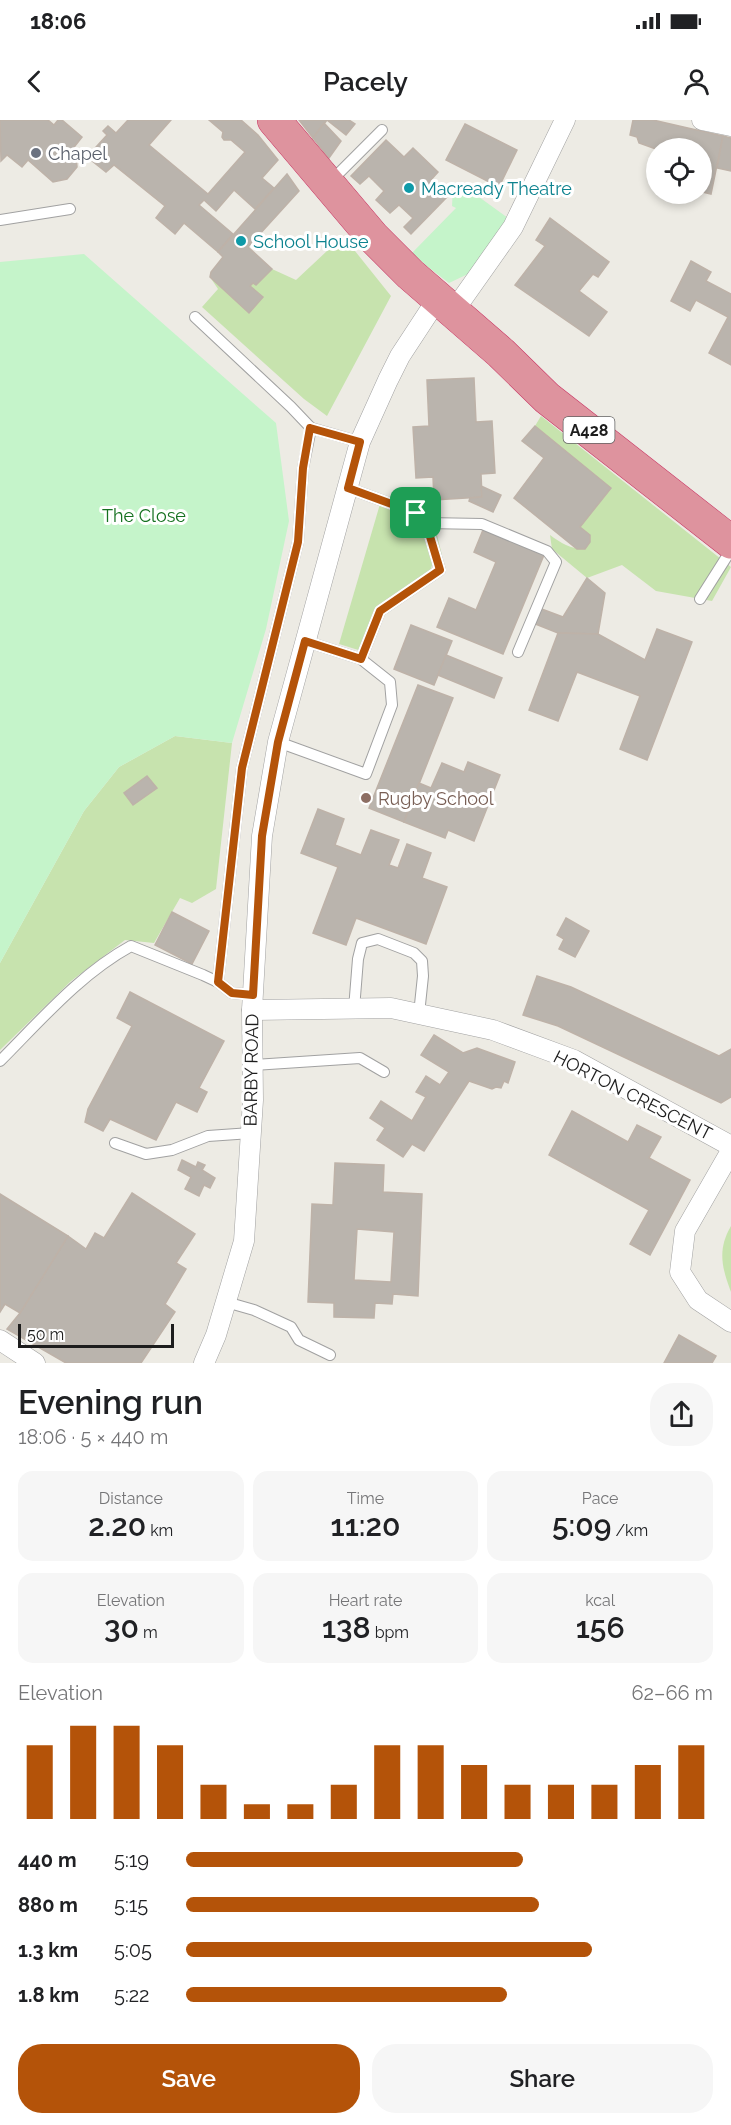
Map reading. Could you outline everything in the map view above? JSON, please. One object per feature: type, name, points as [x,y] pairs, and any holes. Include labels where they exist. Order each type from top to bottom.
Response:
[{"type":"highway","name":"A428","points":[[274,120],[373,237],[446,305],[501,353],[547,398],[731,542]]},
{"type":"street","name":"BARBY ROAD","points":[[204,1363],[216,1335],[244,1241],[251,1133],[253,1003],[262,836],[278,742],[360,442],[400,356],[513,227],[536,190],[565,120]]},
{"type":"street","points":[[702,120],[731,126]]},
{"type":"street","name":"HORTON CRESCENT","points":[[253,1003],[354,1009],[391,1008],[493,1030],[574,1060],[731,1146]]},
{"type":"street","name":"HORTON CRESCENT","points":[[731,1151],[685,1231],[681,1272],[698,1300],[731,1322]]},
{"type":"street","points":[[0,1340],[35,1363]]},
{"type":"lane","points":[[329,183],[382,130]]},
{"type":"lane","points":[[0,220],[70,209]]},
{"type":"lane","points":[[195,317],[291,406],[310,428],[360,442]]},
{"type":"lane","points":[[218,982],[242,768],[298,542],[303,468],[310,428]]},
{"type":"lane","points":[[348,488],[416,513],[426,523],[440,570],[380,611],[361,659]]},
{"type":"lane","points":[[426,523],[482,524],[547,551],[556,562],[518,652]]},
{"type":"lane","points":[[700,598],[731,550]]},
{"type":"lane","points":[[278,742],[366,774],[392,705],[390,682],[361,659],[305,641]]},
{"type":"lane","points":[[354,1009],[358,959],[362,943],[378,939],[414,953],[422,961],[423,976],[419,1014]]},
{"type":"lane","points":[[0,1061],[70,991],[111,957],[131,946],[218,982],[232,993],[253,1003]]},
{"type":"lane","points":[[253,1065],[360,1058],[384,1072]]},
{"type":"lane","points":[[115,1143],[146,1154],[172,1150],[208,1136],[251,1133]]},
{"type":"lane","points":[[226,1302],[254,1310],[291,1327],[299,1340],[330,1355]]},
{"type":"green space","points":[[453,189],[479,197],[508,218],[468,274],[449,283],[412,253],[456,208],[452,206]]},
{"type":"green space","points":[[343,236],[391,296],[327,416],[304,399],[202,307],[218,289],[210,277],[249,313],[263,297],[250,286],[253,283],[256,284],[272,269],[296,280]]},
{"type":"green space","name":"The Close","points":[[84,254],[276,423],[289,521],[266,629],[232,743],[175,736],[119,767],[84,811],[0,963],[0,262]]},
{"type":"green space","points":[[541,416],[731,567],[712,601],[656,591],[622,565],[587,578],[552,549],[550,535],[566,545],[585,549],[590,542],[590,535],[580,527],[610,488],[535,426]]},
{"type":"green space","points":[[380,504],[413,515],[436,531],[442,555],[435,560],[432,566],[433,580],[382,617],[368,653],[339,644]]},
{"type":"green space","points":[[175,736],[232,743],[216,889],[192,903],[180,898],[154,943],[125,940],[71,981],[0,1050],[0,963],[84,811],[119,767]]},
{"type":"green space","points":[[731,1226],[731,1292],[725,1275],[722,1251]]},
{"type":"building","name":"Chapel","points":[[0,120],[48,120],[54,125],[58,120],[62,120],[82,137],[71,151],[76,155],[77,167],[67,179],[53,182],[28,160],[22,167],[7,155],[1,161]]},
{"type":"building","points":[[128,120],[171,120],[149,145],[208,194],[245,152],[231,140],[224,140],[223,132],[209,120],[241,120],[258,135],[278,160],[262,178],[274,188],[255,209],[234,190],[216,211],[204,200],[199,205],[233,234],[218,252],[184,223],[175,234],[156,218],[165,206],[114,165],[106,172],[87,157],[107,135],[103,131],[108,126],[116,133]]},
{"type":"building","points":[[299,120],[327,120],[313,138]]},
{"type":"building","points":[[327,120],[349,120],[355,124],[346,135]]},
{"type":"building","points":[[633,120],[653,120],[723,136],[712,189],[712,138],[646,138],[646,145],[639,143],[637,137],[630,135]]},
{"type":"building","points":[[324,123],[341,141],[329,158],[313,138]]},
{"type":"building","points":[[465,124],[517,150],[499,187],[446,160]]},
{"type":"building","points":[[723,136],[731,138],[731,171],[717,168]]},
{"type":"building","name":"Macready Theatre","points":[[386,140],[404,157],[413,148],[438,172],[430,181],[447,197],[411,234],[404,227],[413,218],[399,205],[390,213],[376,200],[384,191],[369,176],[360,184],[351,176]]},
{"type":"building","name":"School House","points":[[287,174],[299,191],[248,247],[272,269],[256,285],[253,283],[250,286],[263,297],[249,313],[210,277],[211,272],[223,257],[218,252]]},
{"type":"building","points":[[550,218],[609,262],[598,277],[593,274],[579,291],[607,312],[589,336],[515,285],[545,246],[536,240]]},
{"type":"building","points":[[691,261],[711,272],[706,281],[731,294],[731,365],[709,353],[728,317],[696,300],[690,311],[671,301]]},
{"type":"building","points":[[474,378],[476,422],[492,421],[495,473],[481,474],[482,497],[434,500],[433,477],[416,478],[413,427],[429,426],[427,380]]},
{"type":"building","points":[[535,426],[611,488],[580,527],[590,535],[590,542],[585,549],[577,549],[514,498],[544,458],[522,441]]},
{"type":"building","points":[[481,486],[501,495],[493,512],[469,501],[470,498],[482,497]]},
{"type":"building","points":[[483,530],[544,555],[503,654],[437,627],[449,598],[476,610],[496,562],[474,552]]},
{"type":"building","points":[[587,578],[605,593],[598,634],[558,633],[533,623],[539,608],[563,617]]},
{"type":"building","points":[[411,625],[452,641],[434,685],[394,669]]},
{"type":"building","points":[[657,629],[692,642],[647,760],[620,749],[640,696],[577,672],[558,721],[529,710],[558,633],[598,634],[645,660]]},
{"type":"building","points":[[446,655],[502,678],[494,698],[438,675]]},
{"type":"building","points":[[418,685],[453,698],[404,822],[369,808]]},
{"type":"building","points":[[468,762],[500,775],[474,841],[448,830],[445,838],[404,822],[419,783],[431,788],[442,763],[464,772]]},
{"type":"building","points":[[147,776],[157,788],[133,805],[124,793]]},
{"type":"building","points":[[318,809],[344,819],[335,845],[361,855],[371,830],[399,840],[389,865],[398,868],[407,844],[431,853],[422,878],[447,887],[426,944],[356,918],[346,945],[313,933],[338,867],[301,853]]},
{"type":"building","points":[[172,912],[209,931],[192,964],[155,945]]},
{"type":"building","points":[[566,918],[589,931],[575,957],[559,949],[564,939],[557,935]]},
{"type":"building","points":[[537,976],[571,987],[719,1056],[731,1049],[731,1097],[721,1103],[558,1026],[523,1015]]},
{"type":"building","points":[[130,992],[224,1041],[199,1088],[207,1092],[197,1112],[176,1102],[156,1140],[110,1119],[103,1131],[85,1122],[88,1109],[132,1026],[117,1018]]},
{"type":"building","points":[[434,1035],[463,1053],[477,1048],[515,1062],[508,1083],[504,1081],[501,1088],[492,1089],[469,1081],[424,1151],[412,1144],[403,1157],[377,1140],[385,1128],[370,1118],[381,1101],[412,1121],[426,1097],[416,1092],[426,1076],[440,1085],[449,1072],[421,1055]]},
{"type":"building","points":[[572,1111],[628,1142],[637,1125],[661,1137],[649,1158],[690,1180],[650,1255],[630,1244],[649,1210],[549,1155]]},
{"type":"building","points":[[182,1160],[196,1167],[198,1162],[205,1165],[202,1170],[215,1178],[210,1188],[204,1185],[199,1196],[185,1189],[191,1177],[178,1170]]},
{"type":"building","points":[[335,1163],[384,1165],[383,1192],[422,1194],[418,1296],[393,1294],[392,1304],[375,1303],[374,1318],[334,1317],[334,1303],[308,1302],[312,1204],[333,1205]],"holes":[[[357,1229],[394,1232],[391,1282],[354,1280]]]},
{"type":"building","points":[[132,1193],[195,1234],[176,1263],[186,1269],[165,1304],[175,1312],[141,1363],[66,1363],[7,1329],[20,1313],[68,1236],[86,1249],[95,1233],[104,1238]]},
{"type":"building","points":[[0,1194],[68,1236],[20,1313],[5,1304],[0,1312]]},
{"type":"building","points":[[679,1335],[716,1356],[712,1363],[664,1363]]},
{"type":"place","name":"Chapel","points":[[36,153]]},
{"type":"place","name":"Macready Theatre","points":[[409,188]]},
{"type":"place","name":"School House","points":[[241,241]]},
{"type":"place","name":"Rugby School","points":[[366,798]]},
{"type":"route","points":[[310,428],[360,442],[348,488],[416,513],[426,523],[440,570],[380,611],[361,659],[305,641],[278,742],[262,836],[253,995],[232,993],[218,982],[242,768],[298,542],[303,468],[310,428]]}]
